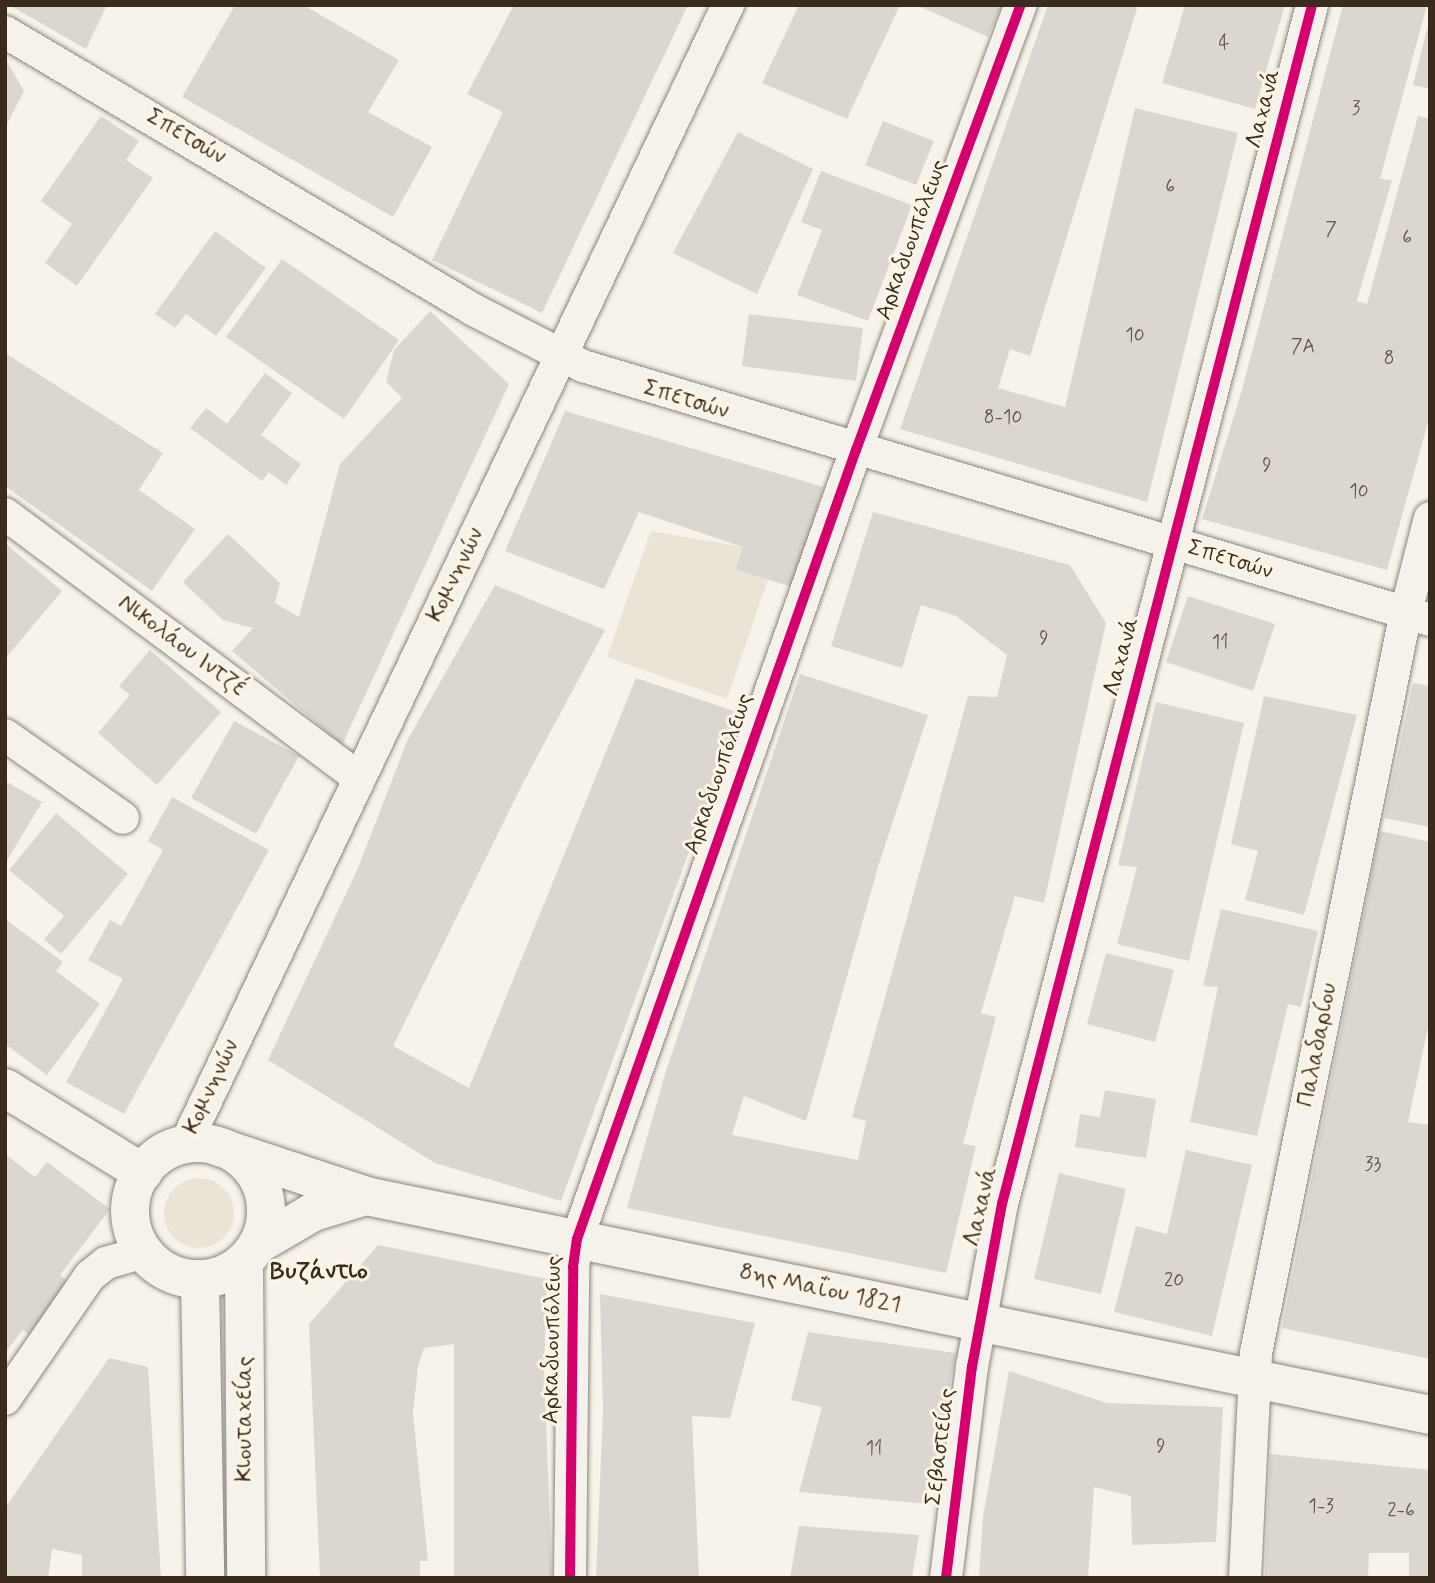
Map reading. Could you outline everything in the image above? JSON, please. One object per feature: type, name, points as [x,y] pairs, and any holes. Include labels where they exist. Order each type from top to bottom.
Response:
[{"type":"street","name":"Κομνηνών","points":[[200,1145],[359,778],[728,5]]},
{"type":"street","name":"Αρκαδιουπόλεως","points":[[570,1578],[577,1239],[856,450],[1021,5]]},
{"type":"street","name":"Λαχανά","points":[[979,1322],[1002,1204],[1312,5]]},
{"type":"street","name":"Σπετσών","points":[[5,32],[445,293],[561,356],[646,388],[1418,616]]},
{"type":"street","name":"Νικολάου Ιντζέ","points":[[5,514],[359,778]]},
{"type":"street","name":"Παλαδαρίου","points":[[1245,1578],[1256,1353],[1418,616],[1430,518]]},
{"type":"street","points":[[5,735],[123,818]]},
{"type":"street","points":[[5,1088],[143,1173]]},
{"type":"street","name":"8ης Μαΐου 1821","points":[[200,1145],[366,1196],[1430,1415]]},
{"type":"street","points":[[251,1253],[266,1216],[261,1185],[243,1160],[200,1145],[157,1158],[143,1173],[131,1212],[144,1252],[169,1272],[200,1279],[221,1275],[313,1212],[366,1196]]},
{"type":"street","points":[[5,1399],[90,1276],[106,1264],[144,1252]]},
{"type":"street","name":"Κιουταχείας","points":[[246,1578],[251,1253]]},
{"type":"street","name":"Κιουταχείας","points":[[200,1279],[205,1578]]},
{"type":"street","name":"Σεβαστείας","points":[[946,1578],[979,1322]]},
{"type":"shaded area","points":[[651,531],[743,547],[735,570],[768,580],[727,699],[607,657]]},
{"type":"shaded area","points":[[199,1178],[224,1188],[234,1213],[224,1238],[199,1248],[174,1238],[164,1213],[174,1188]]},
{"type":"building","points":[[9,5],[107,5],[86,49]]},
{"type":"building","points":[[235,5],[303,5],[399,60],[368,112],[432,147],[393,217],[182,97]]},
{"type":"building","points":[[514,5],[688,5],[542,313],[432,260],[503,112],[467,94]]},
{"type":"building","points":[[799,5],[900,5],[847,119],[762,83]]},
{"type":"building","points":[[916,5],[1002,5],[988,37]]},
{"type":"building","points":[[1048,5],[1138,5],[1030,356],[1010,349],[998,388],[1065,407],[1135,108],[1238,133],[1147,502],[900,429]]},
{"type":"building","points":[[1185,5],[1285,5],[1255,109],[1162,83]]},
{"type":"building","points":[[1343,5],[1427,5],[1380,179],[1392,180],[1357,301],[1367,304],[1418,116],[1430,119],[1430,415],[1387,570],[1202,519],[1242,390]]},
{"type":"building","points":[[1430,22],[1430,89],[1413,85]]},
{"type":"building","points":[[5,58],[24,91],[5,128]]},
{"type":"building","points":[[101,116],[139,141],[126,160],[153,178],[77,286],[45,263],[72,224],[41,201]]},
{"type":"building","points":[[883,121],[934,141],[916,185],[865,165]]},
{"type":"building","points":[[738,132],[813,169],[757,294],[673,253]]},
{"type":"building","points":[[821,171],[912,205],[868,321],[797,295],[822,230],[801,222]]},
{"type":"building","points":[[215,231],[266,268],[216,336],[186,314],[175,328],[155,314]]},
{"type":"building","points":[[282,259],[399,340],[344,419],[226,337]]},
{"type":"building","points":[[430,311],[509,384],[342,745],[232,651],[253,628],[223,620],[183,582],[228,534],[280,583],[275,603],[299,617],[340,464],[402,398],[386,382],[394,350]]},
{"type":"building","points":[[749,314],[863,328],[856,381],[742,366]]},
{"type":"building","points":[[5,353],[163,453],[139,490],[195,529],[152,591],[5,486]]},
{"type":"building","points":[[265,373],[292,393],[261,435],[301,464],[286,485],[269,472],[262,481],[190,428],[206,408],[227,424]]},
{"type":"building","points":[[565,411],[824,487],[793,587],[735,570],[743,547],[639,512],[604,589],[505,551]]},
{"type":"building","points":[[873,512],[1070,565],[1106,623],[1044,903],[1015,896],[981,1013],[996,1017],[963,1144],[976,1146],[946,1273],[627,1208],[665,1074],[800,674],[928,715],[878,867],[806,1121],[744,1096],[732,1135],[858,1160],[866,1121],[885,1126],[852,1117],[968,696],[997,697],[1007,655],[956,616],[921,605],[902,668],[831,646]]},
{"type":"building","points":[[5,543],[62,591],[5,659]]},
{"type":"building","points":[[495,585],[605,630],[522,785],[393,1046],[469,1088],[636,678],[740,713],[561,1201],[435,1163],[268,1060],[358,868],[408,739]]},
{"type":"building","points":[[1188,596],[1275,624],[1253,691],[1166,662]]},
{"type":"building","points":[[150,650],[221,712],[157,785],[98,733],[130,695],[119,686]]},
{"type":"building","points":[[1413,683],[1430,686],[1430,827],[1384,818]]},
{"type":"building","points":[[1264,696],[1357,715],[1304,915],[1245,900],[1258,851],[1231,844]]},
{"type":"building","points":[[1156,702],[1244,723],[1189,961],[1117,944],[1137,867],[1118,865]]},
{"type":"building","points":[[234,721],[299,756],[256,834],[191,798]]},
{"type":"building","points":[[5,781],[42,802],[5,864]]},
{"type":"building","points":[[172,797],[269,850],[124,1114],[66,1082],[123,979],[88,960],[110,920],[121,926],[163,850],[148,841]]},
{"type":"building","points":[[56,813],[128,874],[61,954],[44,939],[64,916],[9,870]]},
{"type":"building","points":[[1380,831],[1430,842],[1430,1018],[1408,1122],[1430,1125],[1430,1359],[1282,1328]]},
{"type":"building","points":[[1221,909],[1318,931],[1301,1007],[1288,1004],[1257,1136],[1190,1122],[1218,987],[1203,986]]},
{"type":"building","points":[[5,919],[63,962],[56,971],[100,1004],[47,1075],[5,1044]]},
{"type":"building","points":[[1106,953],[1174,970],[1155,1042],[1087,1024]]},
{"type":"building","points":[[1105,1090],[1156,1099],[1146,1158],[1075,1147],[1080,1114],[1100,1117]]},
{"type":"building","points":[[1186,1150],[1252,1165],[1212,1336],[1114,1312],[1136,1226],[1167,1234]]},
{"type":"building","points":[[5,1154],[35,1177],[47,1162],[110,1209],[60,1275],[76,1288],[36,1340],[23,1330],[5,1353]]},
{"type":"building","points":[[1059,1173],[1126,1189],[1101,1294],[1034,1279]]},
{"type":"building","points":[[378,1245],[547,1279],[544,1368],[552,1578],[454,1578],[454,1344],[424,1348],[418,1366],[413,1413],[428,1561],[420,1561],[420,1578],[320,1578],[309,1324]]},
{"type":"building","points":[[600,1294],[755,1323],[730,1418],[692,1416],[699,1578],[596,1578],[603,1411]]},
{"type":"building","points":[[808,1332],[956,1353],[927,1504],[799,1492],[822,1407],[791,1400]]},
{"type":"building","points":[[109,1358],[148,1367],[161,1578],[82,1578],[82,1555],[52,1549],[48,1578],[5,1578],[5,1508]]},
{"type":"building","points":[[1009,1371],[1107,1403],[1223,1407],[1216,1542],[1132,1545],[1131,1496],[1094,1487],[1088,1578],[979,1578],[983,1517]]},
{"type":"building","points":[[1270,1454],[1430,1470],[1430,1578],[1409,1578],[1409,1553],[1369,1553],[1368,1578],[1265,1578]]},
{"type":"building","points":[[799,1526],[919,1535],[912,1578],[790,1578]]},
{"type":"cycle path","points":[[570,1578],[573,1267],[577,1239],[856,450],[1021,5]]},
{"type":"cycle path","points":[[946,1578],[972,1367],[1002,1204],[1312,5]]},
{"type":"district","name":"Βυζάντιο","points":[[319,1272]]}]
